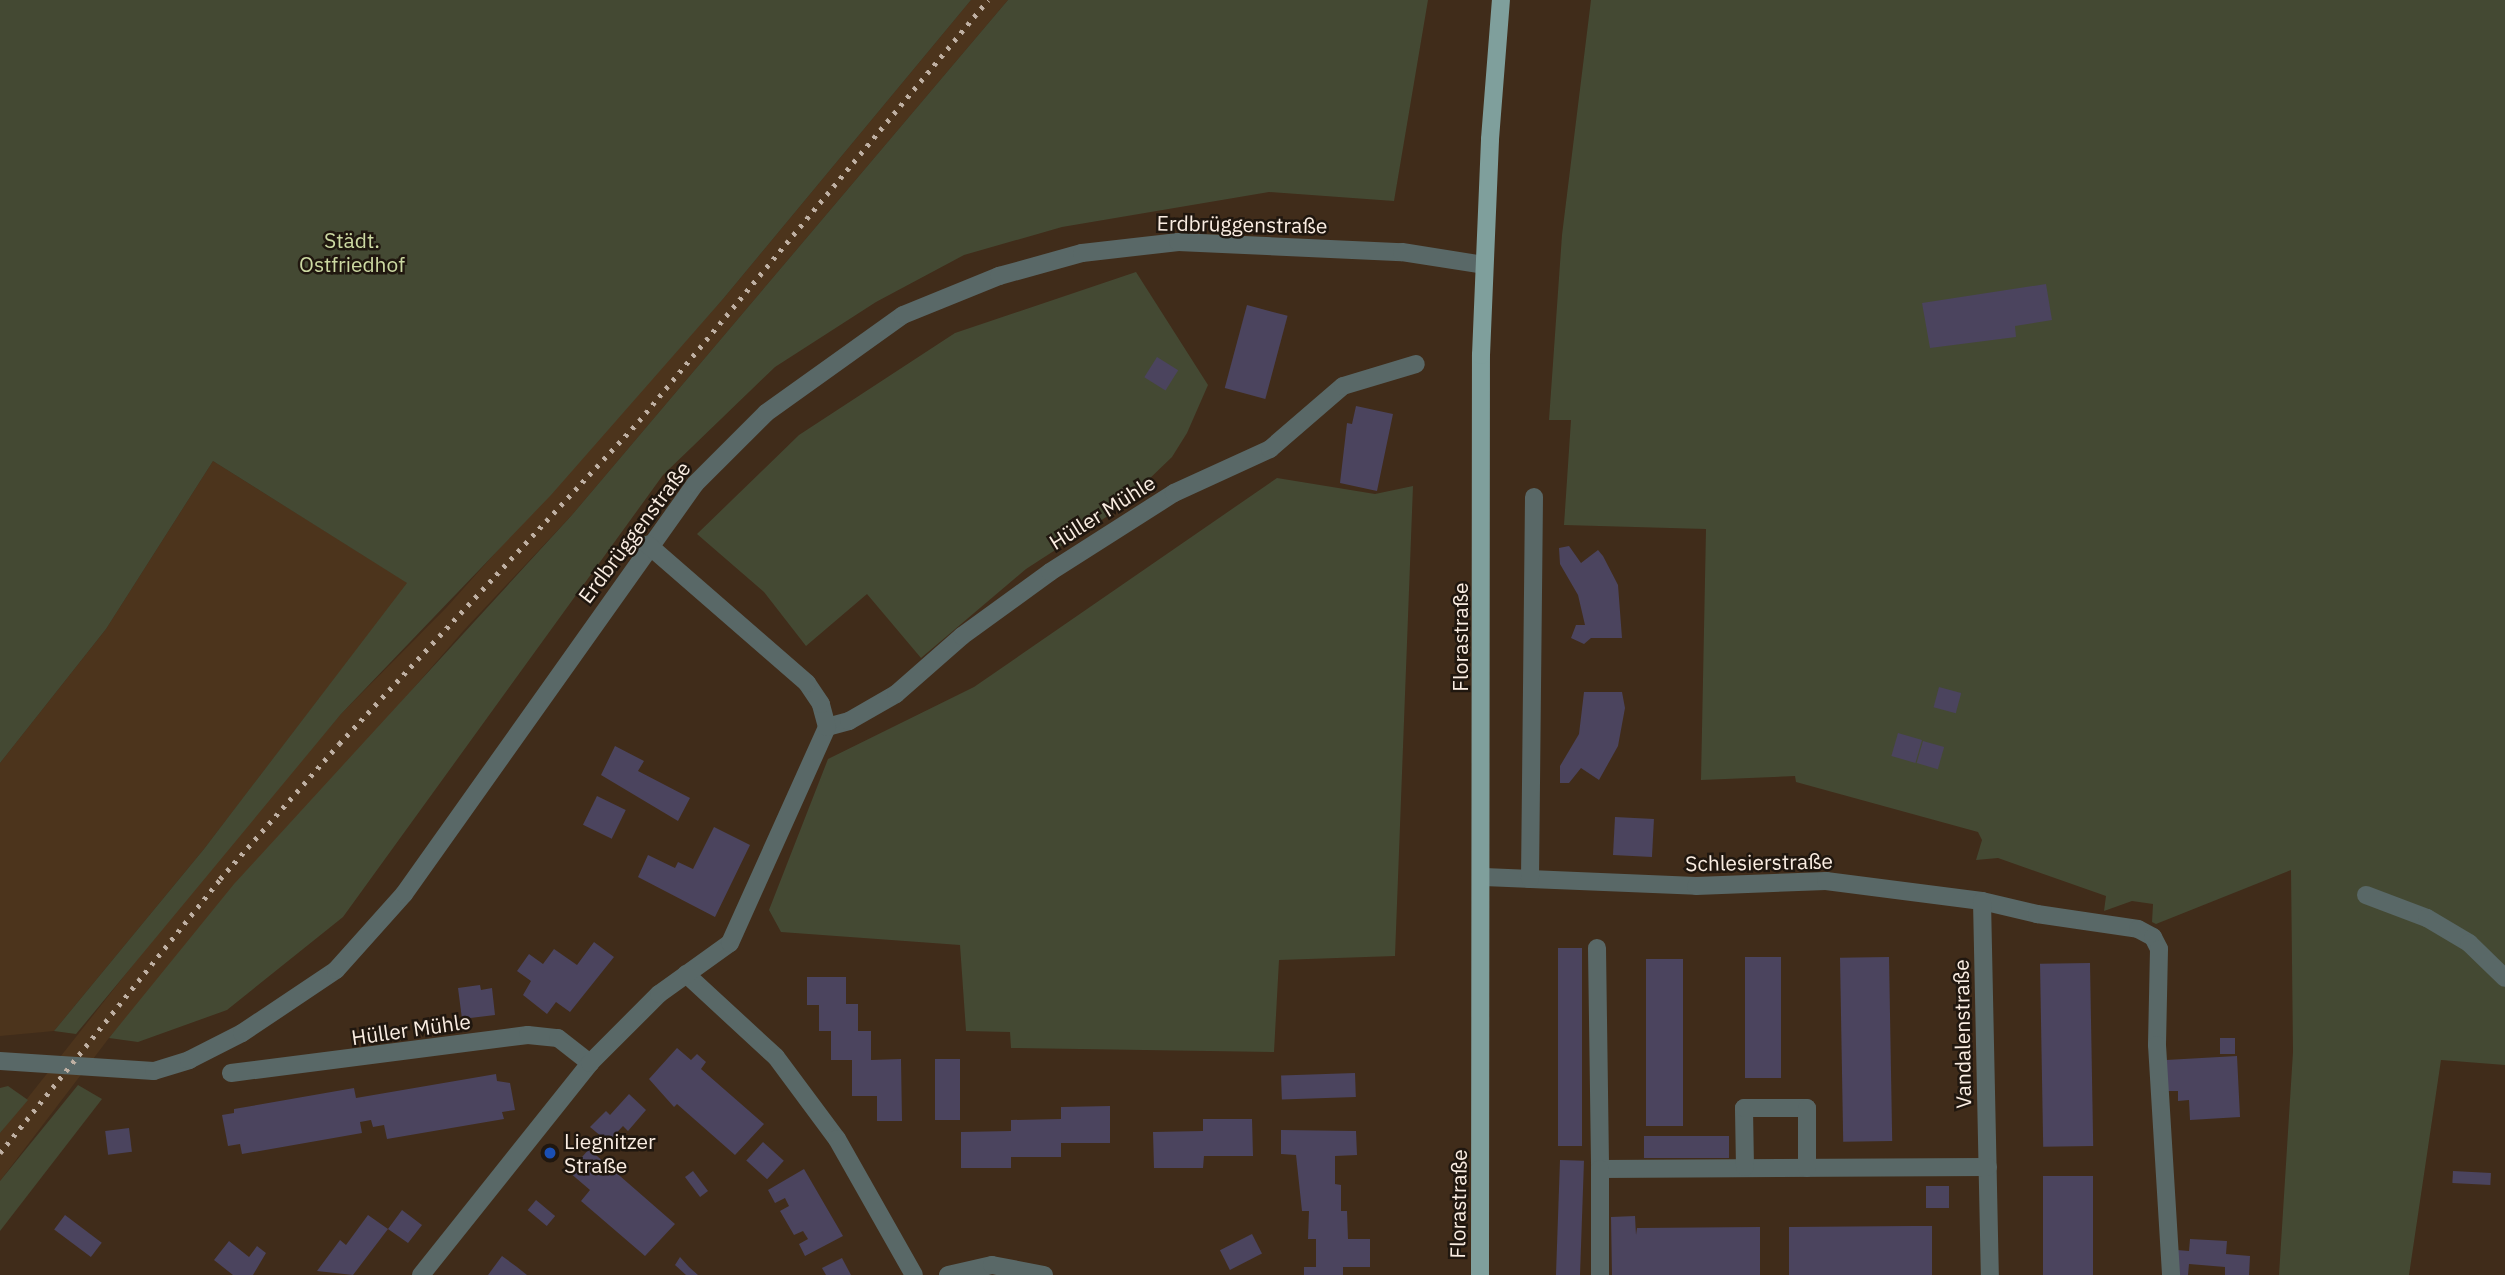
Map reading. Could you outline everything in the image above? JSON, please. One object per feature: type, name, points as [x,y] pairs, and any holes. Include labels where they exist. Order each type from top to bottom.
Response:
[{"type":"main road","name":"Florastraße","points":[[1480,1275],[1484,877],[1484,265],[1501,0]]},
{"type":"street","name":"Erdbrüggenstraße","points":[[0,1061],[154,1072],[189,1060],[242,1033],[336,970],[404,894],[648,545],[695,484],[766,413],[903,315],[999,276],[1082,253],[1178,242],[1402,252],[1484,265]]},
{"type":"street","name":"Hüller Mühle","points":[[827,727],[849,721],[896,694],[962,636],[1050,572],[1174,493],[1270,449],[1343,386],[1416,364]]},
{"type":"street","points":[[1530,879],[1534,497]]},
{"type":"street","points":[[421,1275],[503,1166],[590,1063],[659,994],[730,943],[743,922],[827,727],[821,704],[807,683],[648,545]]},
{"type":"street","name":"Schlesierstraße","points":[[1484,877],[1696,886],[1826,881],[1982,901],[2138,929],[2153,937],[2159,949],[2157,1045],[2171,1275]]},
{"type":"street","points":[[2366,895],[2427,918],[2458,936],[2505,978]]},
{"type":"street","name":"Vandalenstraße","points":[[1982,901],[1990,1275]]},
{"type":"street","points":[[1597,948],[1600,1275]]},
{"type":"street","points":[[686,974],[776,1057],[837,1139],[914,1275]]},
{"type":"street","name":"Hüller Mühle","points":[[231,1073],[265,1072],[528,1035],[558,1038],[590,1063]]},
{"type":"street","points":[[1745,1167],[1744,1108],[1807,1108],[1807,1168]]},
{"type":"street","points":[[1600,1169],[1988,1167]]},
{"type":"street","points":[[948,1275],[992,1265],[1044,1275]]},
{"type":"shaded area","points":[[971,0],[1008,0],[572,515],[465,629],[109,1038],[0,1181],[0,1133],[215,861],[341,714],[446,608],[723,299]]},
{"type":"shaded area","points":[[213,461],[408,583],[204,849],[54,1031],[0,1036],[0,763],[106,629]]},
{"type":"green space","name":"Städt. Ostfriedhof","points":[[0,0],[971,0],[723,299],[551,495],[341,714],[76,1034],[54,1031],[204,849],[407,583],[213,461],[106,629],[0,763]]},
{"type":"green space","points":[[1008,0],[1428,0],[1394,201],[1269,192],[1062,227],[964,255],[876,302],[775,367],[663,475],[343,917],[227,1010],[138,1042],[109,1038],[234,884],[572,515]]},
{"type":"green space","points":[[1591,0],[2505,0],[2505,1065],[2441,1060],[2409,1275],[2279,1275],[2293,1052],[2291,870],[2156,924],[2152,922],[2153,904],[2132,901],[2104,911],[2106,896],[1998,858],[1976,860],[1982,840],[1978,832],[1796,782],[1795,776],[1701,780],[1706,529],[1564,525],[1571,420],[1549,420],[1562,235]]},
{"type":"green space","points":[[1136,272],[1208,385],[1187,433],[1172,457],[1117,510],[1026,569],[921,658],[867,594],[806,646],[764,592],[697,534],[799,435],[955,333]]},
{"type":"green space","points":[[1277,478],[1375,494],[1413,486],[1395,956],[1279,960],[1274,1052],[1011,1048],[1010,1032],[966,1031],[960,945],[781,932],[769,910],[828,759],[974,687]]},
{"type":"green space","points":[[78,1085],[102,1099],[0,1231],[0,1181]]},
{"type":"green space","points":[[8,1086],[28,1100],[0,1133],[0,1088]]},
{"type":"building","points":[[2046,284],[2052,320],[2015,326],[2016,337],[1930,348],[1922,303]]},
{"type":"building","points":[[1247,305],[1288,316],[1265,399],[1225,388]]},
{"type":"building","points":[[1157,357],[1178,370],[1165,391],[1144,377]]},
{"type":"building","points":[[1356,406],[1393,414],[1377,491],[1340,483],[1347,423],[1352,424]]},
{"type":"building","points":[[1569,546],[1581,563],[1598,550],[1603,556],[1618,585],[1622,638],[1591,638],[1584,644],[1571,638],[1576,625],[1585,625],[1578,595],[1560,564],[1559,548]]},
{"type":"building","points":[[1939,687],[1961,693],[1956,713],[1934,707]]},
{"type":"building","points":[[1584,692],[1622,692],[1625,708],[1618,746],[1599,780],[1581,768],[1569,783],[1560,783],[1560,766],[1579,734]]},
{"type":"building","points":[[1898,733],[1922,740],[1915,763],[1891,756]]},
{"type":"building","points":[[1923,741],[1944,747],[1938,769],[1917,763]]},
{"type":"building","points":[[615,746],[644,761],[638,771],[690,798],[678,821],[601,775]]},
{"type":"building","points":[[597,796],[626,810],[612,839],[583,825]]},
{"type":"building","points":[[1615,817],[1654,819],[1652,857],[1613,855]]},
{"type":"building","points":[[714,827],[750,845],[715,917],[638,877],[648,855],[675,868],[678,862],[693,869]]},
{"type":"building","points":[[594,942],[614,957],[570,1012],[556,1002],[547,1014],[523,995],[531,981],[517,971],[529,954],[543,964],[554,949],[577,965]]},
{"type":"building","points":[[1558,948],[1582,948],[1582,1146],[1558,1146]]},
{"type":"building","points":[[1745,957],[1781,957],[1781,1078],[1745,1078]]},
{"type":"building","points":[[1889,957],[1892,1141],[1843,1142],[1840,958]]},
{"type":"building","points":[[1646,959],[1683,959],[1683,1126],[1646,1126]]},
{"type":"building","points":[[2090,963],[2093,1146],[2043,1147],[2040,964]]},
{"type":"building","points":[[807,977],[846,977],[846,1004],[858,1004],[858,1031],[871,1031],[871,1060],[901,1059],[902,1121],[877,1121],[877,1096],[852,1096],[852,1060],[831,1060],[831,1031],[819,1031],[819,1005],[807,1005]]},
{"type":"building","points":[[480,985],[481,990],[492,988],[495,1015],[462,1019],[458,988]]},
{"type":"building","points":[[2220,1038],[2235,1038],[2235,1054],[2220,1054]]},
{"type":"building","points":[[677,1048],[691,1060],[697,1054],[706,1062],[701,1069],[764,1124],[735,1155],[677,1104],[674,1107],[649,1079]]},
{"type":"building","points":[[2237,1056],[2240,1117],[2190,1120],[2189,1100],[2178,1101],[2178,1091],[2168,1091],[2166,1060]]},
{"type":"building","points":[[935,1059],[960,1059],[960,1120],[935,1120]]},
{"type":"building","points":[[1355,1073],[1356,1097],[1282,1100],[1281,1076]]},
{"type":"building","points":[[496,1074],[497,1081],[510,1083],[515,1110],[502,1112],[504,1119],[387,1139],[384,1125],[373,1127],[371,1120],[360,1122],[362,1133],[242,1154],[240,1144],[228,1146],[222,1115],[234,1113],[234,1109],[354,1088],[356,1098]]},
{"type":"building","points":[[629,1094],[646,1110],[628,1131],[623,1126],[608,1142],[590,1127],[606,1111],[610,1115]]},
{"type":"building","points":[[1110,1106],[1110,1143],[1061,1143],[1061,1157],[1011,1157],[1011,1168],[961,1168],[961,1132],[1011,1131],[1011,1120],[1061,1119],[1061,1107]]},
{"type":"building","points":[[1203,1119],[1252,1119],[1253,1156],[1204,1156],[1203,1168],[1154,1168],[1153,1132],[1203,1131]]},
{"type":"building","points":[[129,1128],[132,1152],[108,1155],[105,1131]]},
{"type":"building","points":[[1281,1130],[1356,1131],[1357,1155],[1335,1156],[1335,1184],[1341,1185],[1341,1211],[1347,1211],[1348,1239],[1370,1239],[1370,1267],[1343,1267],[1343,1275],[1304,1275],[1304,1267],[1316,1267],[1316,1239],[1308,1239],[1309,1211],[1302,1211],[1296,1155],[1281,1154]]},
{"type":"building","points":[[1644,1136],[1729,1136],[1729,1158],[1644,1158]]},
{"type":"building","points":[[763,1142],[784,1161],[767,1179],[746,1161]]},
{"type":"building","points":[[589,1149],[675,1224],[645,1256],[581,1201],[590,1190],[569,1172]]},
{"type":"building","points":[[1560,1160],[1584,1161],[1580,1275],[1556,1275]]},
{"type":"building","points":[[804,1169],[843,1236],[805,1256],[799,1244],[808,1239],[803,1231],[794,1235],[780,1211],[789,1206],[785,1198],[775,1203],[768,1190]]},
{"type":"building","points":[[693,1171],[708,1191],[700,1197],[685,1177]]},
{"type":"building","points":[[2453,1171],[2491,1173],[2490,1185],[2452,1183]]},
{"type":"building","points":[[2043,1176],[2093,1176],[2093,1275],[2043,1275]]},
{"type":"building","points":[[1926,1186],[1949,1186],[1949,1208],[1926,1208]]},
{"type":"building","points":[[536,1200],[555,1216],[547,1226],[528,1210]]},
{"type":"building","points":[[402,1210],[422,1225],[408,1243],[388,1229]]},
{"type":"building","points":[[65,1215],[102,1243],[91,1257],[54,1229]]},
{"type":"building","points":[[368,1215],[388,1229],[353,1275],[317,1271],[340,1240],[346,1245]]},
{"type":"building","points":[[1635,1216],[1636,1235],[1637,1228],[1760,1227],[1760,1275],[1612,1275],[1611,1217]]},
{"type":"building","points":[[1932,1226],[1932,1275],[1789,1275],[1789,1227]]},
{"type":"building","points":[[1252,1234],[1262,1254],[1230,1270],[1220,1250]]},
{"type":"building","points":[[2190,1239],[2227,1241],[2226,1254],[2250,1256],[2249,1275],[2225,1275],[2225,1267],[2189,1264],[2188,1275],[2176,1275],[2177,1250],[2189,1251]]},
{"type":"building","points":[[229,1241],[249,1257],[257,1246],[266,1253],[253,1275],[233,1275],[214,1260]]},
{"type":"building","points":[[502,1256],[517,1267],[527,1275],[488,1275]]},
{"type":"building","points":[[680,1257],[698,1275],[686,1275],[675,1265]]},
{"type":"building","points":[[842,1258],[851,1275],[826,1275],[822,1268]]},
{"type":"railway","points":[[0,1153],[220,879],[339,744],[639,421],[988,0]]},
{"type":"place","name":"Liegnitzer Straße","points":[[550,1153]]}]
